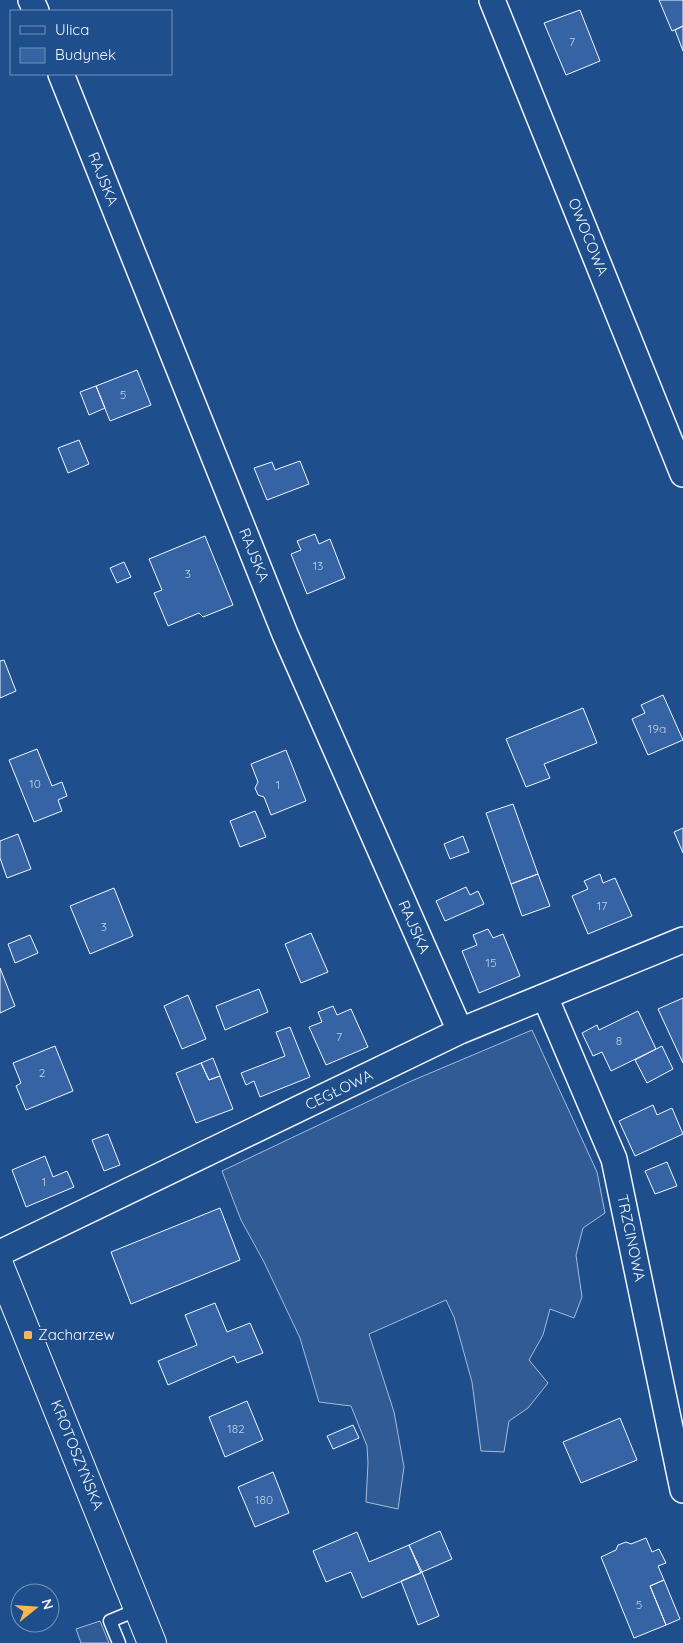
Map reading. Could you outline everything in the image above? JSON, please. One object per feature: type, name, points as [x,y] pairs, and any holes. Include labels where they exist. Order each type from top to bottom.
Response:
[{"type":"main road","name":"KROTOSZYŃSKA","points":[[0,1267],[152,1643]]},
{"type":"street","name":"OWOCOWA","points":[[492,0],[683,474]]},
{"type":"street","name":"RAJSKA","points":[[61,75],[285,634],[460,1031]]},
{"type":"street","name":"CEGŁOWA","points":[[0,1253],[460,1031],[683,940]]},
{"type":"street","name":"TRZCINOWA","points":[[545,997],[614,1159],[683,1490]]},
{"type":"lane","points":[[119,1643],[110,1621],[139,1609]]},
{"type":"shaded area","points":[[532,1030],[597,1172],[605,1213],[583,1228],[576,1255],[582,1297],[574,1318],[550,1309],[543,1335],[529,1360],[548,1383],[528,1408],[509,1421],[504,1452],[481,1451],[472,1382],[454,1317],[446,1300],[369,1334],[394,1412],[404,1467],[398,1509],[366,1502],[367,1446],[351,1406],[319,1402],[300,1338],[264,1262],[241,1220],[222,1171],[409,1082]]},
{"type":"shaded area","points":[[100,1621],[109,1643],[81,1643],[76,1629]]},
{"type":"building","points":[[659,0],[683,0],[683,26],[672,31]]},
{"type":"building","points":[[580,10],[600,61],[566,75],[544,23]]},
{"type":"building","points":[[683,26],[683,51],[675,30]]},
{"type":"building","points":[[137,370],[151,405],[110,421],[96,386]]},
{"type":"building","points":[[96,386],[105,408],[89,415],[80,392]]},
{"type":"building","points":[[79,440],[89,464],[68,473],[58,448]]},
{"type":"building","points":[[300,461],[309,484],[267,500],[254,468],[272,462],[275,470]]},
{"type":"building","points":[[315,534],[319,544],[330,539],[345,578],[307,594],[291,554],[301,550],[297,541]]},
{"type":"building","points":[[205,536],[233,605],[203,617],[199,613],[168,626],[154,593],[162,590],[149,559]]},
{"type":"building","points":[[124,562],[131,577],[117,583],[110,568]]},
{"type":"building","points":[[4,660],[16,691],[0,698],[0,661]]},
{"type":"building","points":[[663,695],[683,740],[648,755],[632,719],[645,713],[641,705]]},
{"type":"building","points":[[583,708],[597,743],[544,764],[550,778],[526,787],[506,739]]},
{"type":"building","points":[[37,749],[52,786],[62,782],[67,796],[58,800],[62,811],[34,822],[9,760]]},
{"type":"building","points":[[286,750],[306,801],[271,815],[264,797],[258,795],[255,788],[258,782],[251,764]]},
{"type":"building","points":[[513,804],[538,874],[511,884],[486,813]]},
{"type":"building","points":[[255,811],[266,837],[240,847],[230,821]]},
{"type":"building","points":[[683,828],[683,853],[674,832]]},
{"type":"building","points":[[18,834],[31,869],[7,878],[0,858],[0,841]]},
{"type":"building","points":[[463,836],[469,852],[450,859],[444,844]]},
{"type":"building","points":[[538,874],[550,906],[522,916],[511,884]]},
{"type":"building","points":[[600,874],[603,883],[615,878],[632,916],[588,934],[572,896],[588,889],[584,881]]},
{"type":"building","points":[[466,887],[470,895],[478,891],[484,904],[445,921],[436,901]]},
{"type":"building","points":[[114,888],[133,936],[90,954],[70,906]]},
{"type":"building","points":[[488,929],[493,938],[503,934],[520,976],[479,993],[462,951],[477,945],[473,935]]},
{"type":"building","points":[[311,933],[328,972],[301,983],[285,944]]},
{"type":"building","points":[[30,935],[38,953],[15,963],[8,944]]},
{"type":"building","points":[[0,968],[15,1006],[0,1013]]},
{"type":"building","points":[[259,989],[268,1012],[225,1030],[216,1006]]},
{"type":"building","points":[[188,995],[206,1039],[182,1049],[164,1006]]},
{"type":"building","points":[[683,998],[683,1063],[658,1009]]},
{"type":"building","points":[[333,1006],[337,1015],[351,1009],[368,1047],[326,1065],[309,1027],[322,1022],[318,1012]]},
{"type":"building","points":[[638,1011],[656,1049],[611,1071],[602,1052],[593,1056],[582,1033],[597,1025],[599,1030]]},
{"type":"building","points":[[290,1027],[310,1077],[260,1097],[254,1081],[246,1085],[241,1073],[285,1056],[276,1032]]},
{"type":"building","points":[[55,1046],[73,1091],[26,1110],[16,1086],[21,1083],[13,1063]]},
{"type":"building","points":[[662,1046],[673,1069],[647,1083],[635,1060]]},
{"type":"building","points":[[213,1058],[220,1076],[209,1080],[201,1063]]},
{"type":"building","points":[[201,1063],[209,1080],[220,1076],[233,1109],[196,1123],[176,1073]]},
{"type":"building","points":[[653,1105],[657,1115],[672,1108],[683,1134],[635,1156],[619,1121]]},
{"type":"building","points":[[108,1134],[120,1165],[104,1171],[92,1140]]},
{"type":"building","points":[[45,1156],[53,1177],[67,1171],[74,1187],[26,1207],[12,1170]]},
{"type":"building","points":[[667,1162],[677,1186],[655,1194],[645,1171]]},
{"type":"building","points":[[220,1208],[240,1260],[131,1304],[111,1252]]},
{"type":"building","points":[[215,1303],[227,1332],[250,1323],[263,1353],[237,1363],[234,1356],[168,1385],[158,1361],[197,1345],[185,1315]]},
{"type":"building","points":[[247,1401],[263,1440],[225,1457],[209,1417]]},
{"type":"building","points":[[620,1418],[637,1460],[581,1483],[563,1442]]},
{"type":"building","points":[[353,1425],[359,1438],[333,1449],[327,1436]]},
{"type":"building","points":[[273,1472],[289,1513],[255,1527],[238,1487]]},
{"type":"building","points":[[440,1531],[452,1559],[422,1572],[409,1545]]},
{"type":"building","points":[[357,1532],[369,1562],[409,1545],[421,1573],[362,1598],[351,1572],[326,1582],[313,1551]]},
{"type":"building","points":[[646,1538],[652,1552],[659,1549],[666,1563],[658,1566],[664,1580],[650,1586],[666,1625],[634,1638],[601,1557],[616,1550],[618,1545],[626,1542],[631,1544]]},
{"type":"building","points":[[422,1572],[439,1616],[418,1625],[401,1581]]},
{"type":"building","points":[[664,1580],[680,1619],[666,1625],[650,1586]]},
{"type":"place","name":"Zacharzew","points":[[28,1335]]}]
